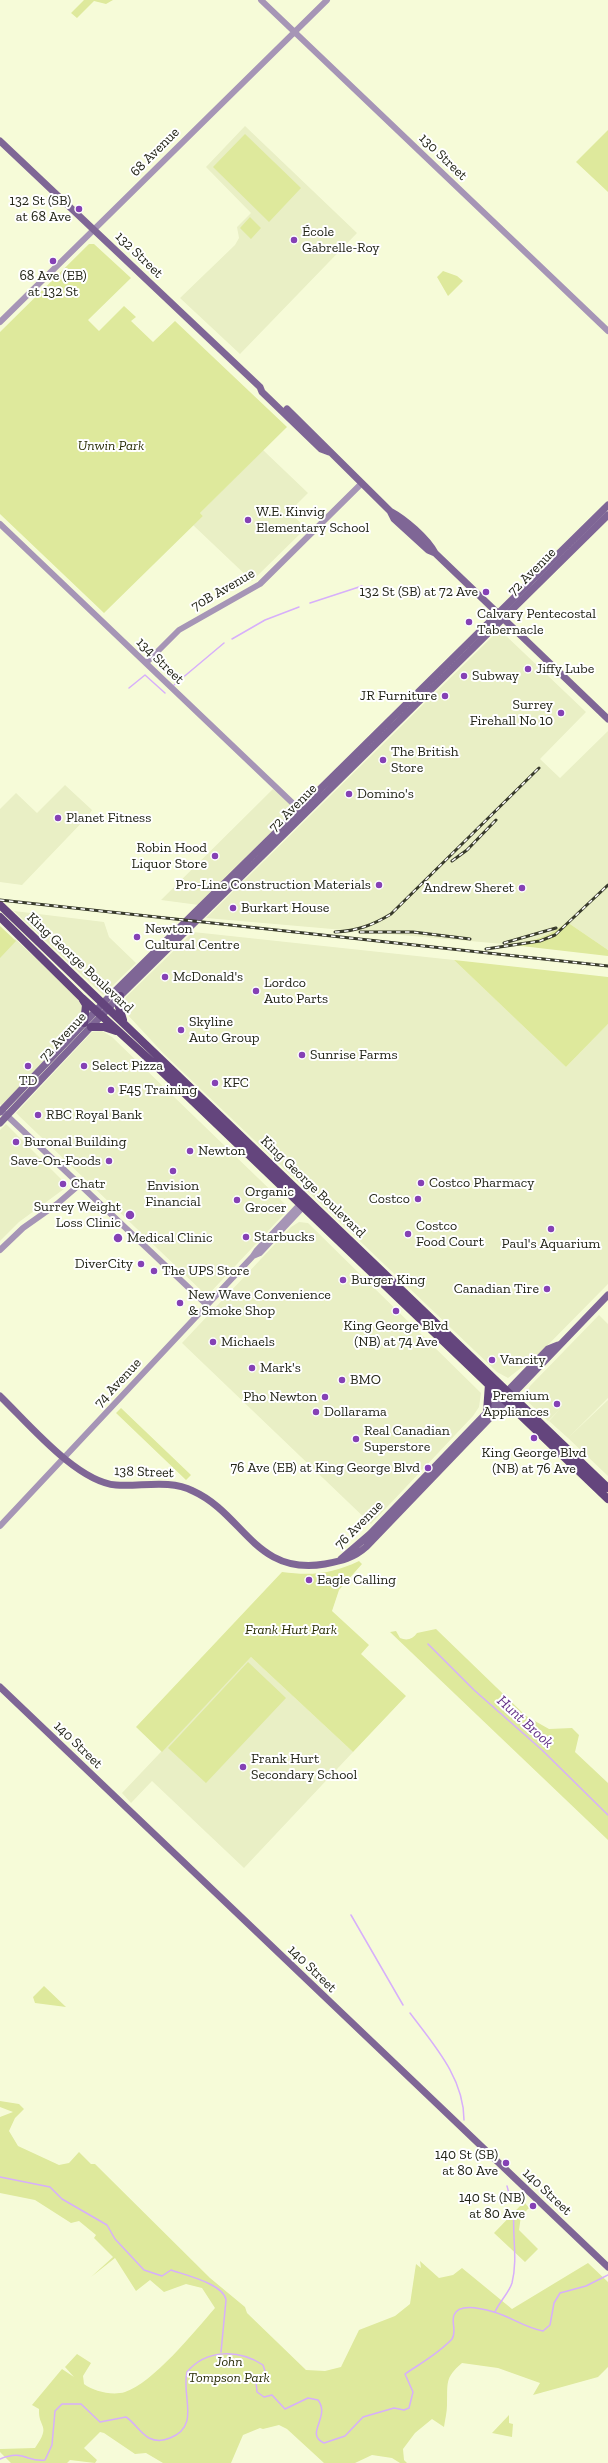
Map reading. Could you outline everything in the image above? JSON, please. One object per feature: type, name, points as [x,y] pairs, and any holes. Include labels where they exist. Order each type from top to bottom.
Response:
[{"type":"main road","name":"132 Street","points":[[0,141],[260,387],[270,393],[325,445],[329,452],[361,484],[390,511],[398,515],[431,546],[435,553],[608,719]]},
{"type":"main road","name":"72 Avenue","points":[[0,1123],[3,1113],[98,1013],[500,616],[608,505]]},
{"type":"main road","name":"72 Avenue","points":[[500,616],[608,515]]},
{"type":"main road","name":"72 Avenue","points":[[106,1005],[120,996],[302,812]]},
{"type":"main road","name":"King George Boulevard","points":[[0,905],[124,1022],[271,1165],[304,1202],[489,1384],[507,1397],[608,1488]]},
{"type":"main road","name":"King George Boulevard","points":[[0,917],[82,998],[225,1133],[304,1202],[507,1397],[608,1499]]},
{"type":"main road","points":[[120,996],[119,1007],[124,1022]]},
{"type":"main road","points":[[82,998],[86,1005],[87,1025],[104,1027],[119,1032]]},
{"type":"main road","points":[[225,1133],[238,1138],[264,1163],[271,1165]]},
{"type":"main road","name":"76 Avenue","points":[[341,1559],[352,1558],[366,1547],[507,1397],[553,1354],[558,1345],[608,1295]]},
{"type":"main road","points":[[487,1412],[489,1384]]},
{"type":"main road","name":"138 Street","points":[[0,1396],[64,1458],[82,1472],[103,1483],[116,1485],[170,1485],[192,1490],[208,1500],[260,1548],[282,1560],[311,1565],[341,1559]]},
{"type":"main road","name":"76 Avenue","points":[[341,1559],[370,1534],[487,1412],[507,1397]]},
{"type":"main road","points":[[366,1547],[368,1541],[394,1513],[398,1504]]},
{"type":"main road","name":"140 Street","points":[[0,1688],[608,2267]]},
{"type":"street","name":"130 Street","points":[[261,0],[608,330]]},
{"type":"street","name":"68 Avenue","points":[[0,322],[327,0]]},
{"type":"street","name":"70B Avenue","points":[[146,663],[179,630],[260,584],[361,484]]},
{"type":"street","name":"134 Street","points":[[0,524],[302,812]]},
{"type":"street","points":[[3,1113],[207,1305]]},
{"type":"street","points":[[0,1250],[23,1228],[57,1204],[79,1185]]},
{"type":"street","name":"74 Avenue","points":[[0,1526],[253,1256],[260,1253],[304,1202]]},
{"type":"shaded area","name":"École Gabrelle-Roy","points":[[245,126],[357,233],[240,354],[180,298],[235,245],[239,238],[237,227],[251,213],[206,167]]},
{"type":"shaded area","name":"W.E. Kinvig Elementary School","points":[[263,450],[308,493],[289,512],[306,528],[252,581],[193,525],[203,516],[200,513]]},
{"type":"shaded area","points":[[497,632],[502,632],[586,712],[540,759],[560,778],[608,731],[608,950],[567,922],[556,931],[536,941],[504,944],[206,918]]},
{"type":"shaded area","points":[[65,785],[92,810],[89,815],[22,885],[0,882],[0,809],[16,793],[37,813]]},
{"type":"shaded area","points":[[273,789],[297,809],[199,905],[161,900]]},
{"type":"shaded area","points":[[14,911],[104,922],[109,937],[136,963],[103,995]]},
{"type":"shaded area","points":[[193,932],[454,960],[566,1067],[608,1024],[608,1284],[539,1354],[508,1378],[497,1372],[164,1054],[125,1012],[123,1007],[126,997]]},
{"type":"shaded area","points":[[15,939],[78,997],[82,1007],[80,1022],[2,1106],[0,1104],[0,955]]},
{"type":"shaded area","points":[[102,1031],[112,1037],[286,1205],[284,1214],[207,1296],[16,1113],[92,1032]]},
{"type":"shaded area","points":[[6,1124],[68,1186],[19,1222],[0,1241],[0,1130]]},
{"type":"shaded area","points":[[299,1222],[308,1223],[481,1393],[479,1407],[473,1416],[371,1524],[182,1343],[291,1227]]},
{"type":"shaded area","points":[[599,1315],[608,1324],[608,1398],[568,1438],[549,1421],[561,1408],[548,1421],[527,1401],[526,1394],[530,1386]]},
{"type":"shaded area","points":[[608,1400],[608,1476],[568,1438]]},
{"type":"shaded area","name":"Frank Hurt Secondary School","points":[[251,1657],[353,1752],[244,1868],[152,1781],[131,1803],[122,1793]]},
{"type":"green space","points":[[84,0],[113,0],[106,4],[94,1],[77,18],[71,13]]},
{"type":"green space","points":[[608,130],[608,192],[576,162]]},
{"type":"green space","points":[[245,134],[301,188],[269,222],[213,167]]},
{"type":"green space","points":[[250,217],[261,228],[251,239],[240,228]]},
{"type":"green space","name":"Unwin Park","points":[[89,244],[94,244],[131,278],[88,320],[99,331],[124,306],[136,317],[131,321],[153,342],[175,321],[287,427],[200,513],[203,516],[104,613],[0,514],[0,332]]},
{"type":"green space","points":[[443,271],[457,276],[463,281],[448,296],[437,277]]},
{"type":"green space","points":[[567,922],[608,950],[608,956],[504,944],[537,939],[545,936]]},
{"type":"green space","points":[[0,926],[16,941],[0,958]]},
{"type":"green space","points":[[454,960],[608,977],[608,1024],[566,1067]]},
{"type":"green space","points":[[121,1408],[191,1475],[186,1480],[116,1413]]},
{"type":"green space","name":"Frank Hurt Park","points":[[359,1561],[362,1564],[339,1590],[332,1611],[369,1645],[361,1654],[406,1696],[353,1752],[251,1657],[162,1752],[136,1727],[282,1572],[302,1574],[321,1573],[340,1569]]},
{"type":"green space","points":[[436,1629],[526,1716],[549,1729],[572,1728],[579,1735],[575,1752],[608,1783],[608,1840],[390,1632],[396,1631],[400,1638],[407,1639],[414,1637],[417,1633]]},
{"type":"green space","points":[[248,1662],[286,1698],[206,1783],[168,1748]]},
{"type":"green space","points":[[44,1986],[66,2007],[35,2003],[33,1997]]},
{"type":"green space","name":"John Tompson Park","points":[[0,2101],[19,2104],[24,2109],[15,2118],[9,2131],[18,2146],[59,2165],[69,2163],[79,2152],[91,2164],[95,2164],[210,2278],[245,2307],[247,2313],[306,2370],[325,2371],[341,2367],[359,2330],[395,2316],[410,2304],[416,2264],[421,2268],[420,2261],[439,2278],[453,2275],[462,2268],[512,2309],[588,2263],[608,2282],[608,2367],[598,2377],[533,2395],[540,2383],[498,2368],[462,2363],[452,2373],[448,2382],[447,2410],[444,2427],[432,2419],[415,2433],[403,2449],[404,2460],[407,2463],[400,2463],[392,2458],[372,2455],[355,2463],[324,2463],[287,2429],[279,2425],[263,2429],[260,2428],[243,2435],[231,2463],[163,2463],[146,2453],[135,2454],[104,2433],[100,2432],[84,2448],[97,2460],[95,2463],[70,2460],[67,2463],[11,2463],[0,2452],[0,2449],[35,2448],[43,2435],[43,2427],[40,2420],[39,2409],[32,2405],[62,2369],[74,2377],[65,2367],[77,2354],[91,2363],[83,2376],[84,2384],[92,2389],[103,2392],[125,2392],[136,2387],[148,2378],[173,2356],[215,2308],[202,2288],[186,2284],[164,2292],[150,2280],[136,2291],[115,2258],[91,2277],[113,2257],[94,2238],[96,2235],[79,2221],[71,2223],[35,2200],[0,2193],[0,2117],[13,2112],[0,2107]]},
{"type":"green space","points":[[525,2203],[529,2208],[521,2216],[519,2230],[538,2249],[525,2262],[494,2233],[522,2204]]},
{"type":"green space","points":[[509,2415],[509,2423],[513,2424],[512,2437],[492,2433]]},
{"type":"waterway","points":[[310,603],[362,586]]},
{"type":"waterway","points":[[232,639],[265,620],[299,607]]},
{"type":"waterway","points":[[174,685],[224,643]]},
{"type":"waterway","points":[[129,688],[145,675],[165,693]]},
{"type":"waterway","name":"Hunt Brook","points":[[428,1644],[474,1690],[542,1750],[608,1815]]},
{"type":"waterway","points":[[351,1915],[403,2005]]},
{"type":"waterway","points":[[410,2013],[438,2050],[453,2076],[463,2105],[464,2120]]},
{"type":"waterway","points":[[0,2177],[50,2187],[62,2199],[107,2225],[115,2239],[144,2270],[162,2276],[171,2270],[194,2277],[219,2289],[224,2294],[226,2300],[221,2352]]},
{"type":"waterway","points":[[507,2186],[510,2197]]},
{"type":"waterway","points":[[495,2312],[511,2287],[514,2274],[514,2212]]},
{"type":"waterway","points":[[0,2459],[15,2455],[34,2460],[45,2460],[52,2445],[55,2411],[62,2404],[81,2404],[100,2422],[126,2417],[149,2438],[154,2440],[165,2440],[170,2438],[179,2433],[185,2426],[188,2410],[186,2391],[187,2372],[195,2364],[204,2359],[213,2355],[223,2354],[244,2356],[263,2365],[266,2374],[256,2382],[257,2392],[264,2397],[272,2395],[285,2409],[308,2398],[318,2400],[322,2413],[316,2435],[324,2443],[345,2436],[363,2417],[394,2408],[404,2410],[409,2408],[413,2392],[405,2374],[435,2354],[452,2339],[454,2333],[453,2318],[457,2311],[466,2308],[484,2309],[543,2331],[550,2325],[554,2303],[560,2293],[586,2286],[608,2275]]},
{"type":"railway","points":[[335,932],[364,927],[391,914],[539,768]]},
{"type":"railway","points":[[452,861],[467,850],[496,820]]},
{"type":"railway","points":[[486,949],[540,941],[555,935],[608,885]]},
{"type":"railway","points":[[0,900],[608,966]]},
{"type":"railway","points":[[504,943],[556,928]]},
{"type":"railway","points":[[360,932],[413,932],[470,939]]},
{"type":"place","name":"132 St (SB) at 68 Ave","points":[[79,209]]},
{"type":"place","name":"École Gabrelle-Roy","points":[[294,240]]},
{"type":"place","name":"68 Ave (EB) at 132 St","points":[[53,261]]},
{"type":"place","name":"W.E. Kinvig Elementary School","points":[[248,520]]},
{"type":"place","name":"132 St (SB) at 72 Ave","points":[[486,592]]},
{"type":"place","name":"Calvary Pentecostal Tabernacle","points":[[469,622]]},
{"type":"place","name":"Jiffy Lube","points":[[528,669]]},
{"type":"place","name":"Subway","points":[[464,676]]},
{"type":"place","name":"JR Furniture","points":[[445,696]]},
{"type":"place","name":"Surrey Firehall No 10","points":[[561,713]]},
{"type":"place","name":"The British Store","points":[[383,760]]},
{"type":"place","name":"Domino's","points":[[349,794]]},
{"type":"place","name":"Planet Fitness","points":[[58,818]]},
{"type":"place","name":"Robin Hood Liquor Store","points":[[215,856]]},
{"type":"place","name":"Pro-Line Construction Materials","points":[[379,885]]},
{"type":"place","name":"Andrew Sheret","points":[[522,888]]},
{"type":"place","name":"Burkart House","points":[[233,908]]},
{"type":"place","name":"Newton Cultural Centre","points":[[137,937]]},
{"type":"place","name":"McDonald's","points":[[165,977]]},
{"type":"place","name":"Lordco Auto Parts","points":[[256,991]]},
{"type":"place","name":"Skyline Auto Group","points":[[181,1030]]},
{"type":"place","name":"Sunrise Farms","points":[[302,1055]]},
{"type":"place","name":"TD","points":[[28,1066]]},
{"type":"place","name":"Select Pizza","points":[[84,1066]]},
{"type":"place","name":"KFC","points":[[215,1083]]},
{"type":"place","name":"F45 Training","points":[[111,1090]]},
{"type":"place","name":"RBC Royal Bank","points":[[38,1115]]},
{"type":"place","name":"Buronal Building","points":[[16,1142]]},
{"type":"place","name":"Newton","points":[[190,1151]]},
{"type":"place","name":"Save-On-Foods","points":[[109,1161]]},
{"type":"place","name":"Envision Financial","points":[[173,1171]]},
{"type":"place","name":"Costco Pharmacy","points":[[421,1183]]},
{"type":"place","name":"Chatr","points":[[63,1184]]},
{"type":"place","name":"Costco","points":[[418,1199]]},
{"type":"place","name":"Organic Grocer","points":[[237,1200]]},
{"type":"place","name":"Surrey Weight Loss Clinic","points":[[130,1215]]},
{"type":"place","name":"Paul's Aquarium","points":[[551,1229]]},
{"type":"place","name":"Costco Food Court","points":[[408,1234]]},
{"type":"place","name":"Starbucks","points":[[246,1237]]},
{"type":"place","name":"Medical Clinic","points":[[118,1238]]},
{"type":"place","name":"DiverCity","points":[[141,1264]]},
{"type":"place","name":"The UPS Store","points":[[154,1271]]},
{"type":"place","name":"Burger King","points":[[343,1280]]},
{"type":"place","name":"Canadian Tire","points":[[547,1289]]},
{"type":"place","name":"New Wave Convenience & Smoke Shop","points":[[180,1303]]},
{"type":"place","name":"King George Blvd (NB) at 74 Ave","points":[[396,1311]]},
{"type":"place","name":"Michaels","points":[[213,1342]]},
{"type":"place","name":"Vancity","points":[[492,1360]]},
{"type":"place","name":"Mark's","points":[[252,1368]]},
{"type":"place","name":"BMO","points":[[342,1380]]},
{"type":"place","name":"Pho Newton","points":[[325,1397]]},
{"type":"place","name":"Premium Appliances","points":[[557,1404]]},
{"type":"place","name":"Dollarama","points":[[316,1412]]},
{"type":"place","name":"King George Blvd (NB) at 76 Ave","points":[[534,1438]]},
{"type":"place","name":"Real Canadian Superstore","points":[[356,1439]]},
{"type":"place","name":"76 Ave (EB) at King George Blvd","points":[[428,1468]]},
{"type":"place","name":"Eagle Calling","points":[[309,1580]]},
{"type":"place","name":"Frank Hurt Secondary School","points":[[243,1767]]},
{"type":"place","name":"140 St (SB) at 80 Ave","points":[[506,2163]]},
{"type":"place","name":"140 St (NB) at 80 Ave","points":[[533,2206]]}]
